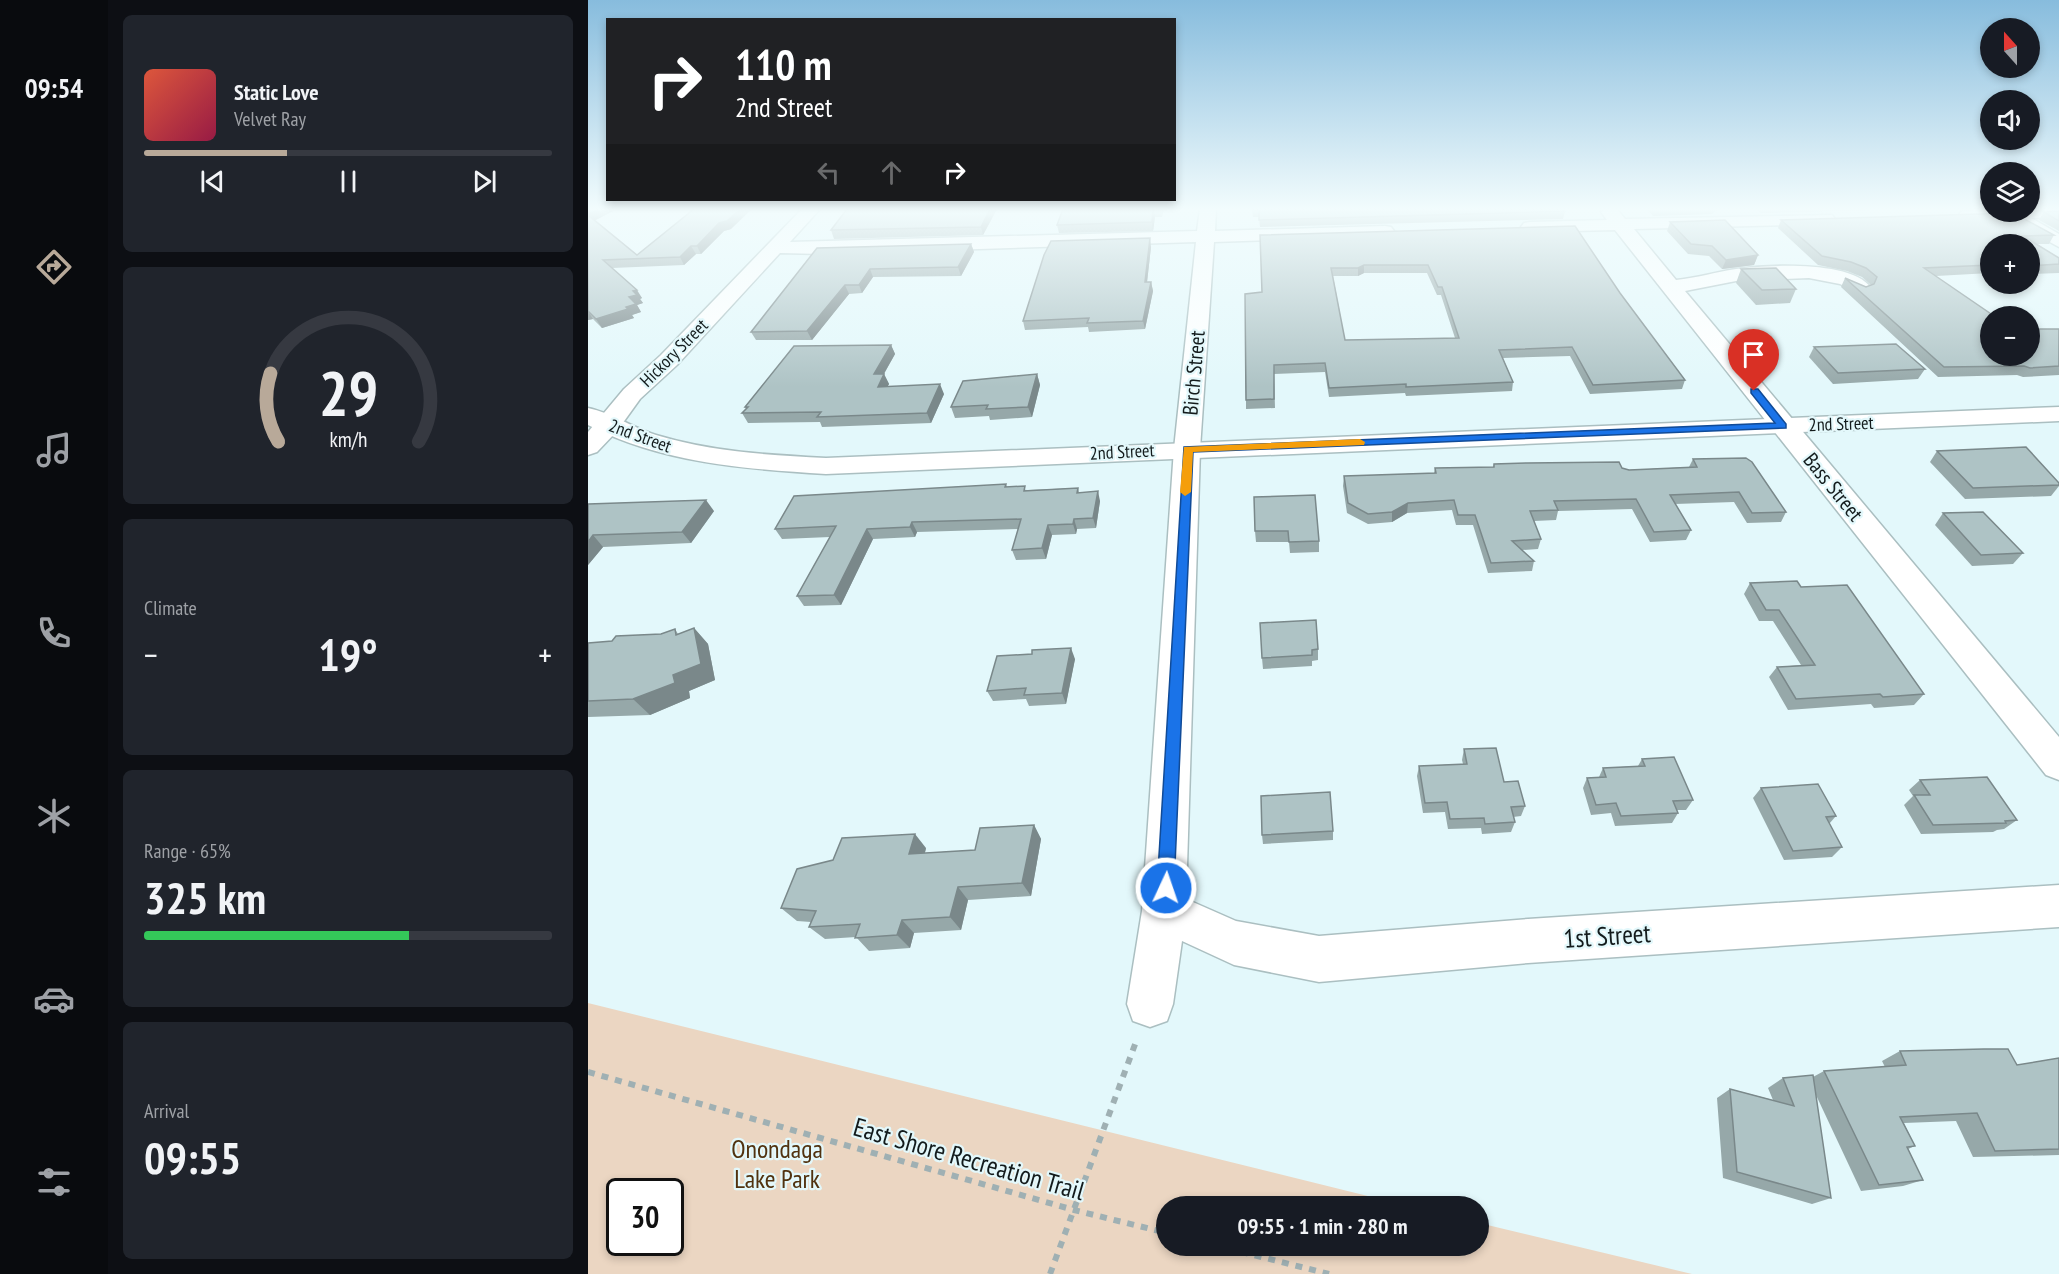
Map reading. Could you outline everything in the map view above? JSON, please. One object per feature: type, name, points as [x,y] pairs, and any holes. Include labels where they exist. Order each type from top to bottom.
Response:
[{"type":"street","name":"Hickory Street","points":[[588,447],[598,421],[669,360],[756,268]]},
{"type":"street","name":"Birch Street","points":[[1150,1004],[1164,911],[1187,449],[1203,268]]},
{"type":"street","name":"Bass Street","points":[[1655,268],[2059,764]]},
{"type":"street","points":[[1669,286],[1698,284],[1736,275],[1809,272],[1846,279],[1861,288]]},
{"type":"street","name":"2nd Street","points":[[598,421],[668,449],[746,462],[826,466],[2059,414]]},
{"type":"street","name":"1st Street","points":[[1164,911],[1234,943],[1319,959],[1528,941],[2059,906]]},
{"type":"path","points":[[1050,1274],[1150,1004]]},
{"type":"path","name":"East Shore Recreation Trail","points":[[588,1072],[1156,1230]]},
{"type":"path","points":[[1258,1256],[1329,1274]]},
{"type":"green space","name":"Onondaga Lake Park","points":[[588,1003],[1368,1196],[1156,1196],[1156,1256],[1489,1256],[1489,1225],[1692,1274],[588,1274]]},
{"type":"building","points":[[588,268],[613,268],[637,290],[633,291],[637,295],[629,297],[636,304],[626,307],[628,309],[596,319],[588,311]]},
{"type":"building","points":[[801,268],[894,268],[870,269],[859,285],[845,285],[807,331],[751,332]]},
{"type":"building","points":[[1040,268],[1147,268],[1145,282],[1151,282],[1143,321],[1087,323],[1089,318],[1023,321]]},
{"type":"building","points":[[1261,268],[1331,268],[1345,340],[1459,338],[1442,287],[1438,287],[1430,268],[1604,268],[1685,380],[1593,385],[1572,347],[1499,350],[1513,382],[1329,388],[1325,363],[1274,365],[1274,399],[1246,400],[1245,294],[1262,292]]},
{"type":"building","points":[[1776,268],[1796,289],[1762,290],[1741,269]]},
{"type":"building","points":[[1867,268],[1925,268],[1980,306],[1980,366],[2024,366],[1944,367],[1845,278],[1866,287],[1874,284],[1877,277]]},
{"type":"building","points":[[2040,329],[2059,329],[2059,366],[2030,368],[2024,366],[2040,366]]},
{"type":"building","points":[[1896,344],[1925,369],[1838,373],[1814,347]]},
{"type":"building","points":[[891,345],[874,374],[884,374],[878,387],[940,384],[927,413],[817,417],[821,412],[742,413],[794,346]]},
{"type":"building","points":[[1037,374],[1028,407],[986,409],[988,405],[951,407],[963,381]]},
{"type":"building","points":[[2026,447],[2059,485],[1973,488],[1937,451]]},
{"type":"building","points":[[1746,458],[1752,462],[1786,512],[1752,513],[1739,492],[1670,495],[1691,530],[1654,532],[1636,499],[1554,501],[1558,510],[1530,511],[1541,539],[1512,541],[1534,561],[1491,563],[1475,515],[1458,515],[1454,500],[1408,503],[1392,512],[1368,514],[1348,503],[1344,476],[1436,473],[1435,468],[1494,467],[1494,464],[1527,463],[1619,462],[1622,468],[1629,470],[1697,467],[1693,459]]},
{"type":"building","points":[[1006,484],[1005,487],[1025,486],[1024,491],[1078,488],[1077,493],[1098,491],[1093,518],[1074,519],[1073,524],[1048,525],[1042,548],[1012,550],[1021,519],[912,522],[910,527],[867,529],[834,595],[797,596],[836,526],[775,529],[794,496]]},
{"type":"building","points":[[1315,495],[1319,541],[1289,542],[1288,531],[1255,531],[1254,497]]},
{"type":"building","points":[[706,500],[682,532],[593,535],[588,542],[588,504]]},
{"type":"building","points":[[1983,512],[2023,553],[1981,555],[1943,513]]},
{"type":"building","points":[[1797,581],[1801,587],[1847,585],[1924,694],[1796,699],[1777,667],[1815,665],[1779,610],[1766,610],[1750,583]]},
{"type":"building","points":[[1316,620],[1318,649],[1312,650],[1312,655],[1262,658],[1260,623]]},
{"type":"building","points":[[694,628],[701,664],[673,675],[675,683],[633,699],[588,701],[588,643],[612,641],[616,636],[661,634],[675,629],[676,635]]},
{"type":"building","points":[[1071,648],[1062,693],[1024,695],[1026,688],[987,691],[997,656],[1032,654],[1032,650]]},
{"type":"building","points":[[1496,748],[1504,782],[1518,781],[1525,806],[1511,807],[1515,822],[1485,824],[1484,818],[1450,819],[1447,802],[1425,803],[1419,766],[1467,764],[1464,749]]},
{"type":"building","points":[[1674,757],[1693,800],[1673,801],[1678,813],[1621,816],[1616,803],[1596,805],[1587,778],[1606,777],[1603,768],[1645,766],[1642,759]]},
{"type":"building","points":[[1987,777],[2017,820],[2005,821],[2006,823],[1933,825],[1914,795],[1930,795],[1920,780]]},
{"type":"building","points":[[1818,784],[1836,816],[1826,817],[1842,847],[1793,851],[1761,788]]},
{"type":"building","points":[[1330,792],[1333,831],[1262,835],[1261,796]]},
{"type":"building","points":[[1034,825],[1022,883],[958,887],[950,917],[902,920],[897,935],[855,938],[860,924],[809,927],[816,911],[781,908],[797,869],[833,860],[842,838],[915,834],[909,854],[975,850],[980,828]]},
{"type":"building","points":[[2008,1049],[2017,1065],[2059,1058],[2059,1149],[1995,1151],[1977,1113],[1900,1117],[1915,1146],[1907,1147],[1923,1180],[1879,1185],[1824,1071],[1906,1065],[1900,1051]]},
{"type":"building","points":[[1813,1075],[1831,1198],[1737,1172],[1730,1089],[1794,1106],[1783,1078]]},
{"type":"slow traffic","points":[[1185,492],[1187,449],[1360,442]]},
{"type":"route","points":[[1166,888],[1187,449],[1783,426],[1754,391]]}]
